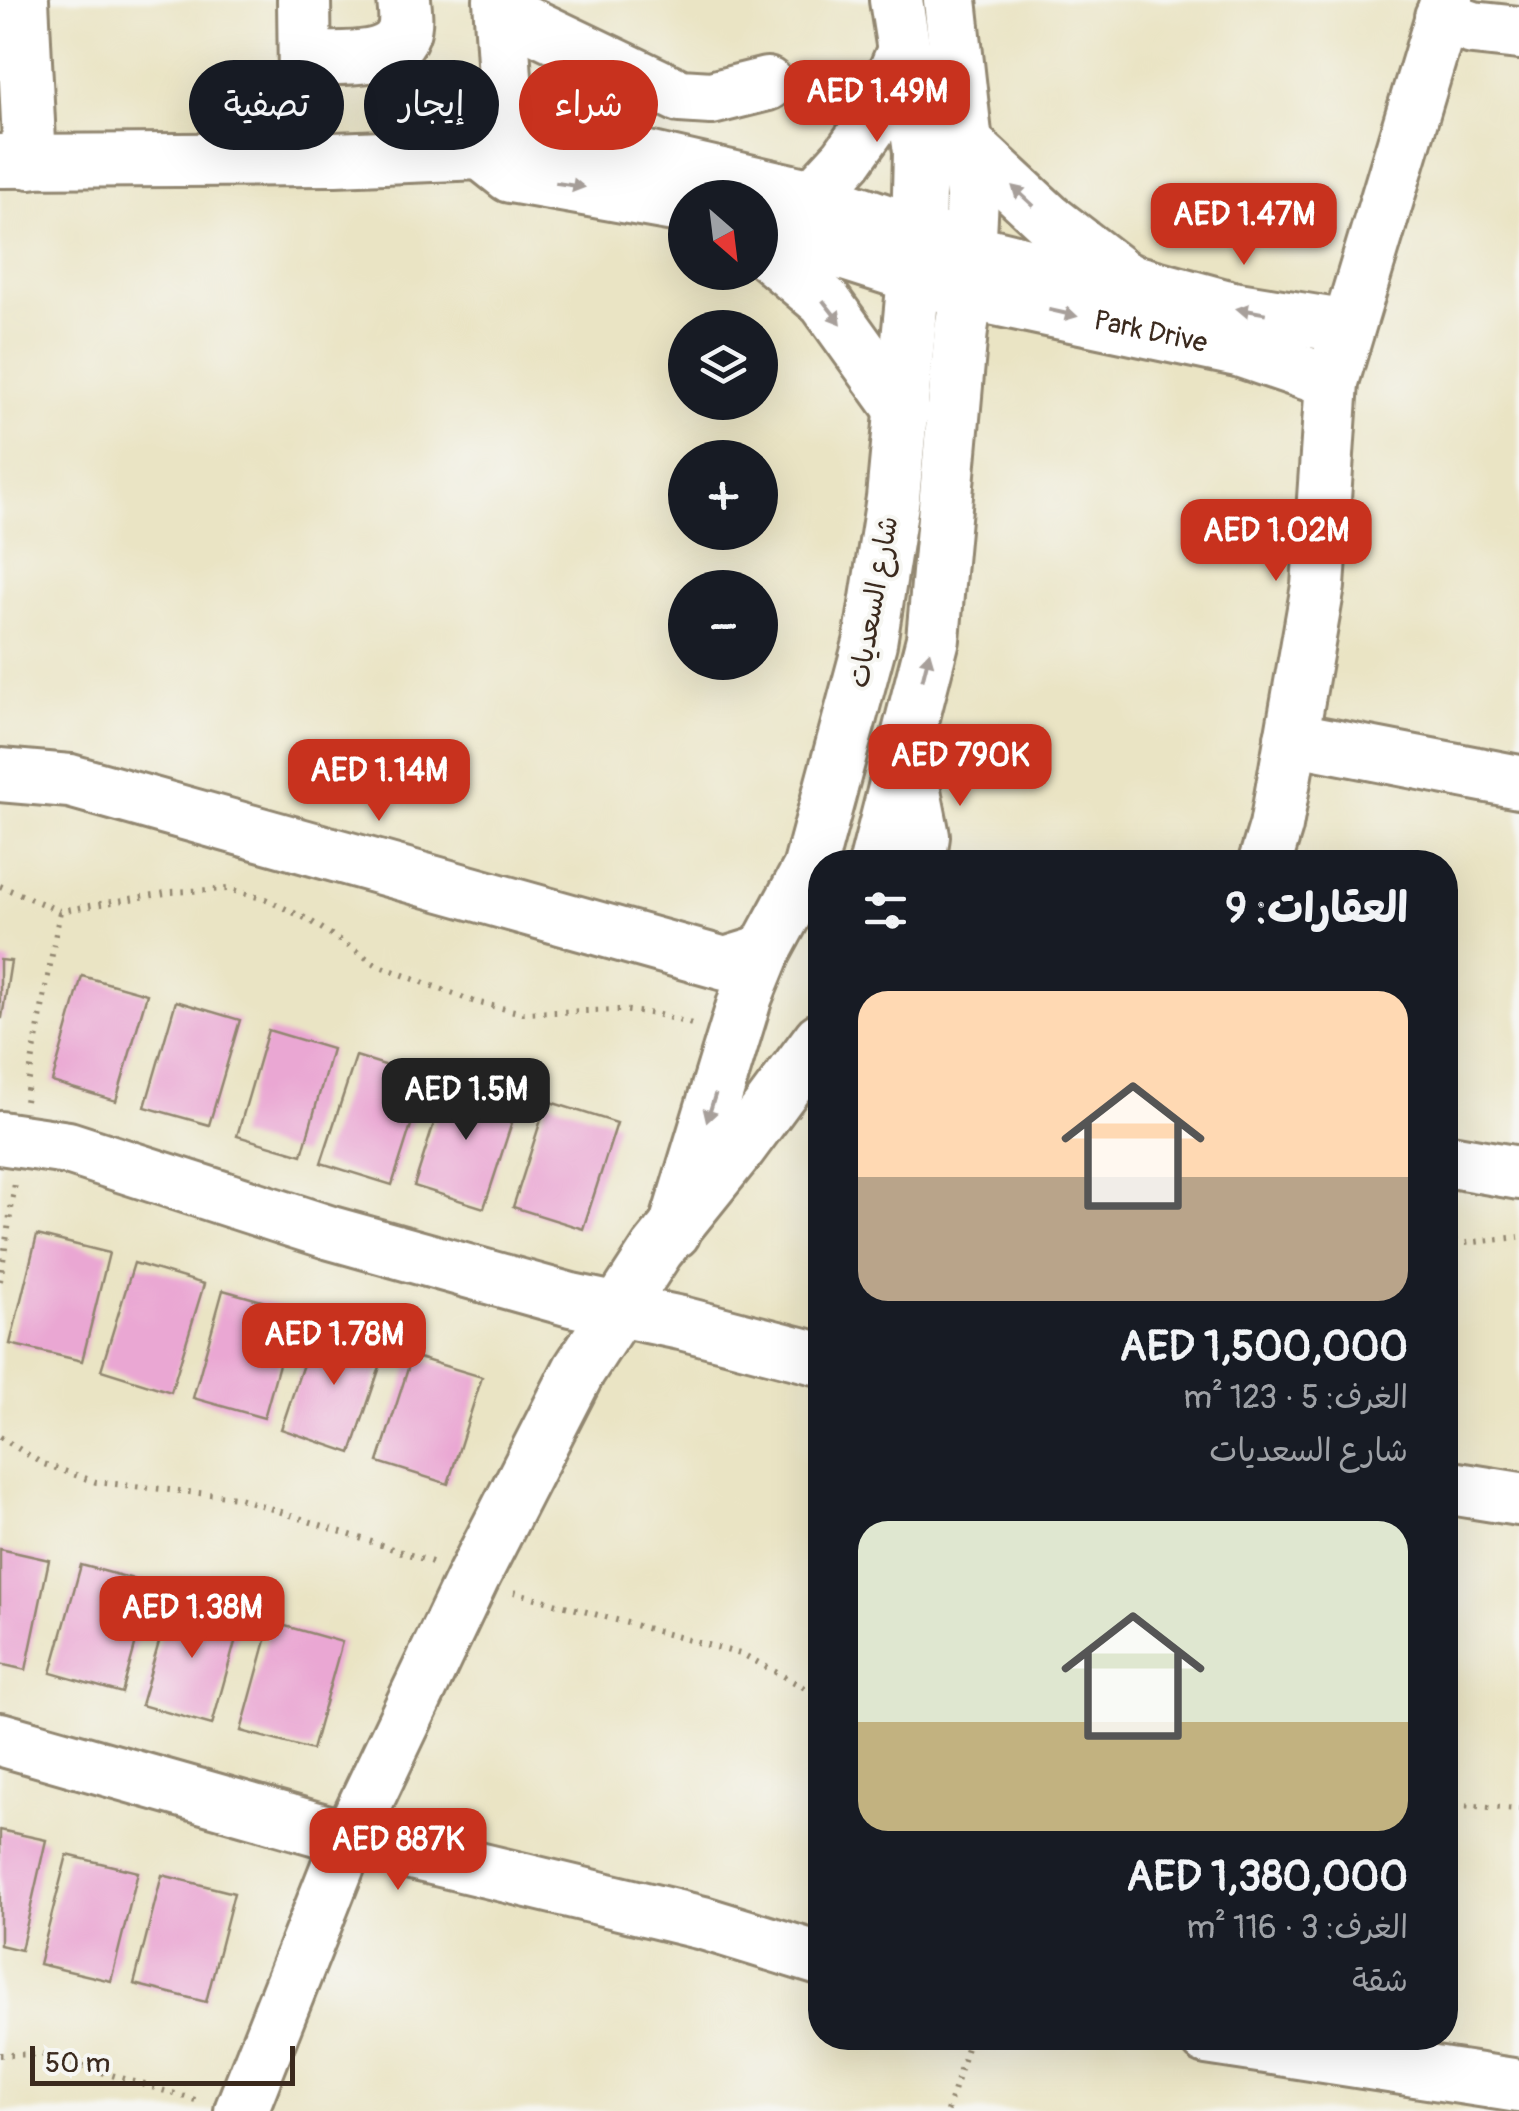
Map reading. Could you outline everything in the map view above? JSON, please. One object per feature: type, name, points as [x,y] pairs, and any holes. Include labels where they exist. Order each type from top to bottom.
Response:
[{"type":"street","points":[[22,0],[15,162],[320,158],[437,150]]},
{"type":"street","points":[[304,0],[319,58],[320,158]]},
{"type":"street","points":[[319,58],[379,53],[397,43],[403,32],[404,0]]},
{"type":"street","name":"شارع السعديات","points":[[814,850],[870,643],[903,411],[920,151],[896,0]]},
{"type":"street","name":"شارع السعديات","points":[[879,850],[933,639],[968,272],[972,198],[950,0]]},
{"type":"street","points":[[499,60],[501,6],[680,96],[711,98],[767,84]]},
{"type":"street","points":[[1269,850],[1318,586],[1332,382],[1444,9],[1473,28],[1519,33]]},
{"type":"street","points":[[813,196],[874,121],[904,50]]},
{"type":"street","points":[[499,146],[574,141],[813,196],[916,256]]},
{"type":"street","points":[[966,143],[1049,220],[1126,280]]},
{"type":"street","points":[[497,150],[510,176],[668,204]]},
{"type":"street","points":[[778,230],[916,256],[968,272]]},
{"type":"street","points":[[778,262],[825,302],[903,411]]},
{"type":"street","name":"Park Drive","points":[[968,272],[1044,268],[1126,280],[1232,308],[1348,327]]},
{"type":"street","name":"Park Drive","points":[[968,272],[1238,350],[1332,382]]},
{"type":"street","points":[[1291,738],[1519,782]]},
{"type":"street","points":[[906,750],[923,836],[921,850]]},
{"type":"street","points":[[0,775],[70,781],[725,964],[764,952]]},
{"type":"street","points":[[789,1080],[730,1046],[764,1005],[783,952],[808,901]]},
{"type":"street","name":"شارع السعديات","points":[[674,1232],[730,1046],[764,952],[808,901]]},
{"type":"street","points":[[789,1080],[808,1030]]},
{"type":"street","points":[[228,2108],[472,1578],[580,1370],[657,1250],[808,1055]]},
{"type":"street","points":[[0,1138],[68,1148],[331,1233],[571,1300],[808,1357]]},
{"type":"street","points":[[1458,1162],[1519,1173]]},
{"type":"street","points":[[1458,1489],[1519,1499]]},
{"type":"street","points":[[0,1739],[349,1838],[703,1923],[808,1956]]},
{"type":"street","points":[[1285,2050],[1519,2086]]},
{"type":"path","points":[[0,886],[60,911],[172,892],[228,889],[266,899],[309,920],[378,965],[475,1002],[523,1013],[620,1010],[656,1014],[730,1046]]},
{"type":"path","points":[[1458,1242],[1519,1237]]},
{"type":"path","points":[[0,1437],[40,1463],[96,1482],[236,1497],[407,1552],[553,1606],[744,1655],[808,1690]]},
{"type":"path","points":[[1458,1805],[1519,1809]]},
{"type":"path","points":[[948,2111],[966,2050]]},
{"type":"path","points":[[0,2056],[41,2054],[228,2108]]},
{"type":"building","points":[[0,960],[11,961],[2,1018],[0,1018]]},
{"type":"building","points":[[82,976],[147,994],[116,1101],[52,1082]]},
{"type":"building","points":[[176,1001],[240,1020],[209,1125],[145,1107]]},
{"type":"building","points":[[268,1030],[332,1049],[302,1155],[237,1136]]},
{"type":"building","points":[[356,1056],[426,1078],[392,1185],[321,1163]]},
{"type":"building","points":[[448,1079],[519,1101],[484,1208],[414,1186]]},
{"type":"building","points":[[547,1101],[617,1123],[583,1229],[513,1207]]},
{"type":"building","points":[[37,1235],[109,1253],[82,1361],[10,1344]]},
{"type":"building","points":[[134,1263],[204,1284],[171,1392],[101,1370]]},
{"type":"building","points":[[223,1290],[294,1310],[264,1418],[193,1398]]},
{"type":"building","points":[[317,1323],[387,1346],[351,1453],[281,1429]]},
{"type":"building","points":[[412,1356],[482,1377],[448,1484],[378,1462]]},
{"type":"building","points":[[0,1549],[49,1560],[26,1670],[0,1664]]},
{"type":"building","points":[[81,1565],[152,1584],[122,1693],[51,1673]]},
{"type":"building","points":[[172,1597],[242,1617],[212,1725],[141,1705]]},
{"type":"building","points":[[271,1622],[342,1642],[312,1750],[241,1731]]},
{"type":"building","points":[[0,1830],[46,1840],[21,1950],[0,1945]]},
{"type":"building","points":[[67,1855],[138,1872],[111,1981],[39,1964]]},
{"type":"building","points":[[162,1875],[234,1893],[206,2002],[134,1984]]}]
